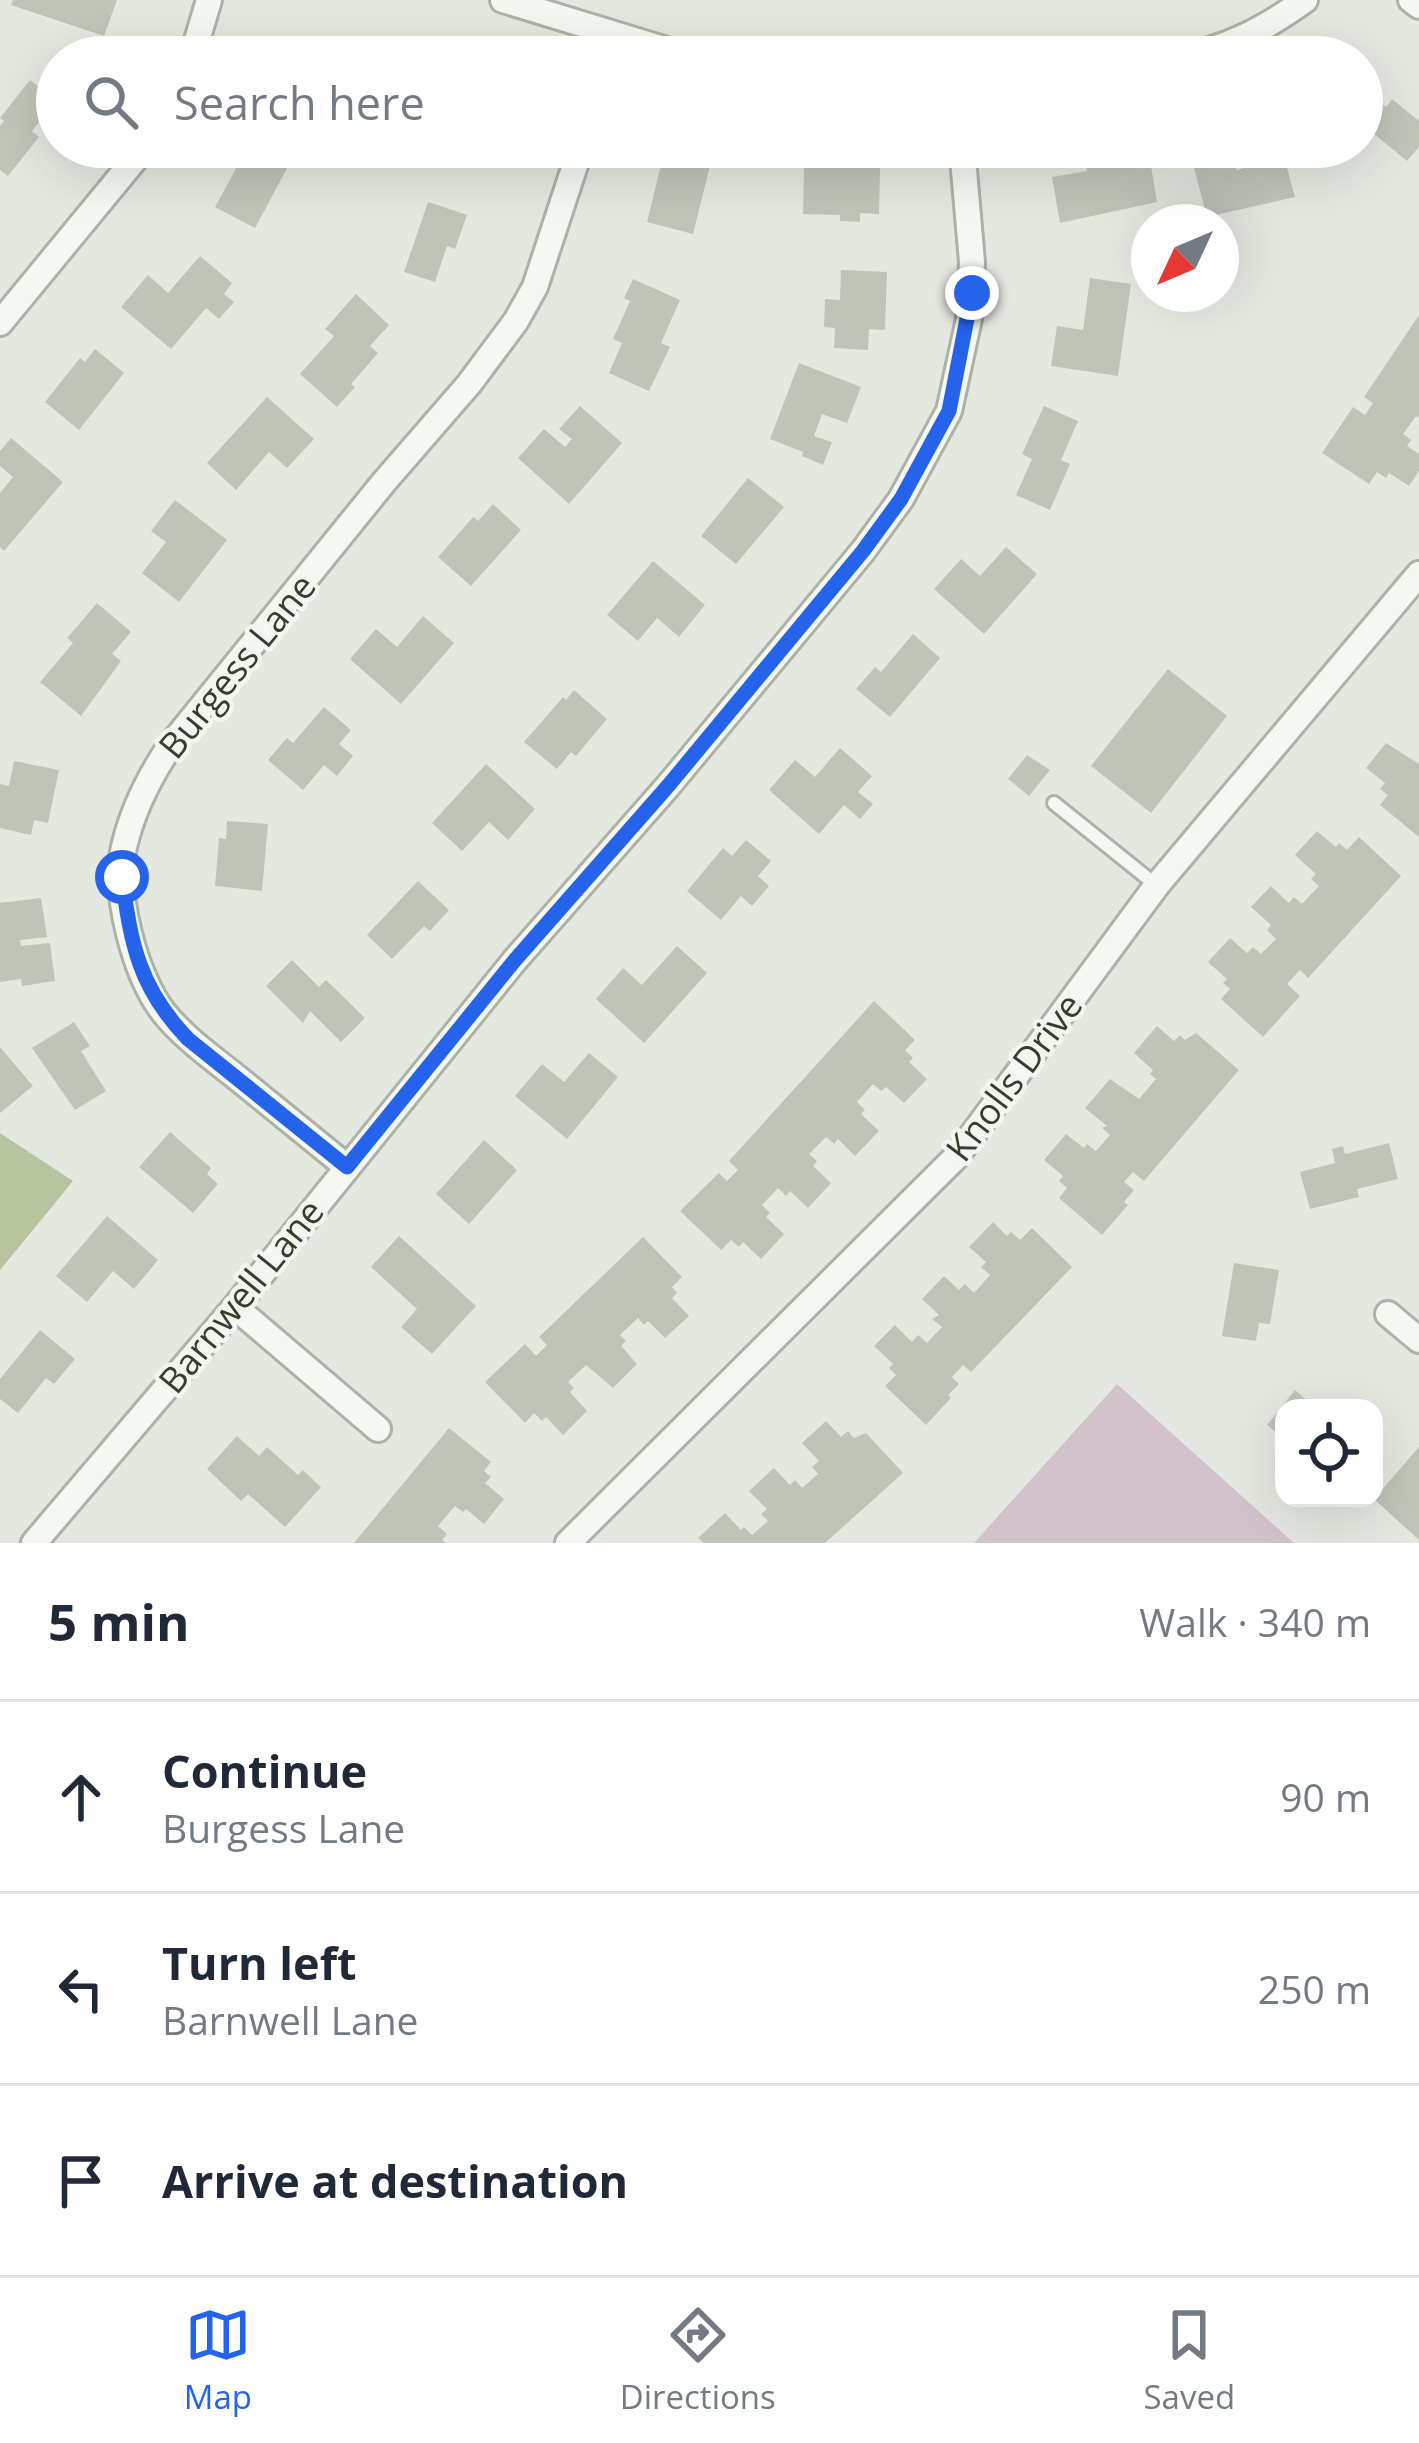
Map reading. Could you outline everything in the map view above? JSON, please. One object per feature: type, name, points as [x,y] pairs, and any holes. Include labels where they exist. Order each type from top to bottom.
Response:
[{"type":"street","points":[[198,36],[209,0]]},
{"type":"street","points":[[503,0],[585,36]]},
{"type":"street","points":[[1249,36],[1305,0]]},
{"type":"street","points":[[1412,0],[1419,6]]},
{"type":"street","points":[[0,323],[128,168]]},
{"type":"street","name":"Burgess Lane","points":[[347,1167],[188,1039],[152,997],[128,925],[123,849],[154,769],[170,746],[384,482],[470,384],[516,321],[535,287],[573,168]]},
{"type":"street","name":"Barnwell Lane","points":[[34,1543],[235,1307],[515,960],[668,786],[863,551],[918,472],[949,411],[969,319],[972,262],[964,168]]},
{"type":"street","name":"Knolls Drive","points":[[568,1543],[956,1157],[1157,885],[1419,574]]},
{"type":"street","points":[[235,1307],[378,1429]]},
{"type":"street","points":[[1388,1314],[1419,1340]]},
{"type":"lane","points":[[1054,803],[1157,885]]},
{"type":"shaded area","points":[[0,1133],[73,1181],[0,1270]]},
{"type":"shaded area","points":[[1117,1384],[1294,1543],[974,1543]]},
{"type":"building","points":[[13,0],[117,0],[104,36],[11,5]]},
{"type":"building","points":[[30,80],[36,85],[32,131],[36,141],[8,176],[0,170],[4,121],[0,118]]},
{"type":"building","points":[[1392,99],[1419,121],[1419,147],[1407,161],[1383,141],[1383,105],[1386,107]]},
{"type":"building","points":[[236,168],[287,168],[255,228],[215,207]]},
{"type":"building","points":[[660,168],[710,168],[693,234],[647,222]]},
{"type":"building","points":[[804,168],[880,168],[879,214],[860,213],[860,222],[840,221],[840,215],[803,214]]},
{"type":"building","points":[[1087,168],[1151,168],[1157,202],[1060,223],[1052,177]]},
{"type":"building","points":[[1194,168],[1287,168],[1295,197],[1239,210],[1239,204],[1204,204]]},
{"type":"building","points":[[428,202],[467,215],[455,249],[447,246],[435,282],[404,272]]},
{"type":"building","points":[[200,256],[232,283],[224,294],[234,302],[219,319],[206,308],[171,349],[121,307],[148,275],[168,293]]},
{"type":"building","points":[[841,270],[887,272],[885,330],[869,329],[868,350],[834,348],[835,328],[824,327],[825,299],[840,300]]},
{"type":"building","points":[[1090,278],[1131,284],[1118,376],[1051,366],[1057,326],[1083,330]]},
{"type":"building","points":[[633,279],[680,300],[661,343],[670,347],[649,391],[609,373],[622,343],[613,339],[630,301],[624,298]]},
{"type":"building","points":[[356,294],[389,325],[370,346],[378,353],[337,407],[300,374],[334,336],[325,329]]},
{"type":"building","points":[[1419,315],[1419,418],[1403,434],[1411,440],[1407,446],[1419,454],[1419,471],[1409,486],[1389,473],[1386,478],[1377,472],[1369,484],[1322,453],[1353,407],[1365,415],[1373,403],[1364,397]]},
{"type":"building","points":[[95,349],[124,373],[79,430],[45,402],[80,358],[85,362]]},
{"type":"building","points":[[799,363],[861,387],[847,423],[822,414],[814,436],[832,442],[823,465],[770,439]]},
{"type":"building","points":[[267,397],[314,439],[287,468],[269,452],[236,490],[207,463]]},
{"type":"building","points":[[580,406],[622,443],[569,504],[518,458],[544,429],[565,447],[572,439],[559,429]]},
{"type":"building","points":[[1044,406],[1078,421],[1061,460],[1070,464],[1050,510],[1016,495],[1032,459],[1022,454]]},
{"type":"building","points":[[11,438],[63,482],[4,551],[0,547],[0,493],[13,477],[0,466],[0,451]]},
{"type":"building","points":[[748,478],[784,507],[736,564],[701,536]]},
{"type":"building","points":[[175,500],[227,540],[179,602],[142,573],[166,542],[151,531]]},
{"type":"building","points":[[493,504],[521,530],[471,586],[438,557],[473,517],[478,521]]},
{"type":"building","points":[[1006,547],[1037,574],[984,634],[934,589],[961,559],[980,576]]},
{"type":"building","points":[[653,561],[705,605],[679,637],[657,618],[638,641],[607,615]]},
{"type":"building","points":[[97,603],[131,632],[112,654],[121,661],[81,716],[40,682],[73,643],[67,638]]},
{"type":"building","points":[[423,616],[454,643],[401,704],[350,659],[376,629],[397,647]]},
{"type":"building","points":[[913,634],[940,658],[890,717],[856,689],[875,667],[881,672]]},
{"type":"building","points":[[1168,669],[1227,716],[1151,813],[1091,766]]},
{"type":"building","points":[[574,690],[607,719],[576,756],[571,752],[557,769],[524,742]]},
{"type":"building","points":[[324,707],[351,730],[339,744],[353,756],[337,776],[324,765],[303,790],[268,760],[287,738],[293,743]]},
{"type":"building","points":[[1386,743],[1419,764],[1419,837],[1380,805],[1388,795],[1380,789],[1385,783],[1366,768]]},
{"type":"building","points":[[840,748],[872,776],[858,792],[873,804],[860,819],[844,805],[819,834],[769,790],[795,760],[815,777]]},
{"type":"building","points":[[1027,755],[1050,770],[1029,796],[1008,779]]},
{"type":"building","points":[[14,761],[59,770],[48,823],[34,820],[31,835],[0,828],[0,784],[9,786]]},
{"type":"building","points":[[486,764],[535,809],[508,840],[489,822],[462,851],[432,823]]},
{"type":"building","points":[[227,821],[268,824],[262,891],[215,886],[219,838],[226,839]]},
{"type":"building","points":[[1317,831],[1347,850],[1359,837],[1401,876],[1308,978],[1300,970],[1287,984],[1300,996],[1263,1037],[1221,999],[1230,989],[1223,983],[1227,979],[1208,962],[1230,938],[1247,953],[1253,947],[1261,954],[1276,939],[1267,930],[1271,925],[1251,907],[1271,886],[1289,903],[1294,897],[1302,904],[1319,886],[1311,879],[1316,874],[1295,855]]},
{"type":"building","points":[[746,840],[771,861],[758,876],[769,886],[752,906],[741,896],[721,920],[687,891],[723,848],[732,856]]},
{"type":"building","points":[[418,881],[449,910],[430,931],[424,926],[392,959],[367,935]]},
{"type":"building","points":[[41,898],[47,937],[20,940],[21,946],[50,943],[55,981],[22,986],[21,979],[0,982],[0,903]]},
{"type":"building","points":[[677,946],[707,973],[644,1043],[596,999],[623,968],[642,985]]},
{"type":"building","points":[[292,960],[319,987],[326,980],[365,1018],[341,1042],[310,1011],[303,1023],[266,986]]},
{"type":"building","points":[[874,1001],[915,1040],[905,1050],[913,1058],[909,1062],[927,1079],[904,1103],[886,1087],[881,1091],[873,1084],[857,1102],[865,1110],[861,1114],[879,1131],[855,1156],[838,1139],[834,1144],[826,1137],[809,1154],[817,1161],[813,1166],[831,1183],[808,1208],[790,1191],[786,1196],[778,1188],[762,1205],[770,1213],[766,1217],[784,1234],[761,1259],[743,1242],[739,1247],[731,1240],[721,1250],[680,1211],[719,1173],[727,1181],[738,1170],[729,1161]]},
{"type":"building","points":[[74,1022],[90,1046],[81,1051],[106,1091],[75,1110],[32,1048]]},
{"type":"building","points":[[1157,1026],[1174,1041],[1196,1033],[1239,1070],[1144,1181],[1133,1172],[1124,1182],[1134,1190],[1124,1202],[1128,1205],[1102,1235],[1059,1198],[1067,1188],[1059,1181],[1063,1176],[1044,1160],[1066,1134],[1096,1151],[1110,1135],[1102,1128],[1107,1126],[1085,1108],[1110,1079],[1139,1099],[1156,1079],[1134,1053]]},
{"type":"building","points":[[0,1047],[33,1086],[0,1113]]},
{"type":"building","points":[[589,1053],[618,1077],[567,1139],[515,1096],[542,1064],[564,1082]]},
{"type":"building","points":[[170,1132],[211,1168],[207,1174],[218,1184],[193,1213],[139,1167]]},
{"type":"building","points":[[484,1140],[517,1170],[469,1224],[436,1194]]},
{"type":"building","points":[[1389,1143],[1398,1179],[1357,1189],[1359,1197],[1310,1209],[1300,1172],[1335,1163],[1332,1149],[1343,1146],[1345,1154]]},
{"type":"building","points":[[107,1216],[158,1260],[134,1289],[113,1271],[87,1302],[56,1276]]},
{"type":"building","points":[[993,1222],[1007,1236],[1011,1232],[1020,1240],[1032,1228],[1072,1267],[971,1372],[963,1365],[952,1377],[959,1384],[948,1395],[951,1398],[926,1425],[885,1386],[896,1375],[889,1368],[893,1364],[874,1346],[895,1325],[912,1342],[918,1335],[927,1343],[942,1327],[932,1319],[939,1315],[922,1299],[944,1276],[959,1290],[965,1284],[974,1293],[990,1275],[981,1267],[986,1262],[969,1247]]},
{"type":"building","points":[[399,1236],[476,1306],[432,1354],[401,1327],[417,1309],[371,1267]]},
{"type":"building","points":[[643,1237],[682,1277],[672,1287],[677,1293],[672,1298],[689,1316],[665,1338],[638,1318],[620,1335],[626,1341],[621,1346],[637,1364],[613,1388],[586,1365],[568,1382],[574,1388],[570,1392],[587,1411],[563,1435],[546,1417],[542,1421],[534,1413],[525,1423],[485,1382],[525,1344],[536,1356],[547,1345],[539,1337]]},
{"type":"building","points":[[1234,1263],[1279,1270],[1270,1324],[1259,1323],[1256,1341],[1222,1336]]},
{"type":"building","points":[[40,1330],[75,1359],[54,1384],[46,1378],[18,1413],[0,1399],[0,1379]]},
{"type":"building","points":[[826,1421],[841,1437],[848,1431],[854,1438],[866,1433],[903,1473],[825,1543],[704,1543],[698,1538],[725,1513],[752,1535],[768,1521],[761,1514],[767,1509],[749,1491],[774,1468],[790,1485],[795,1480],[802,1488],[818,1474],[812,1467],[819,1461],[802,1443]]},
{"type":"building","points":[[449,1428],[491,1462],[484,1471],[491,1477],[485,1483],[504,1499],[484,1524],[455,1506],[438,1526],[447,1534],[442,1540],[446,1543],[354,1543]]},
{"type":"building","points":[[237,1436],[259,1456],[267,1447],[298,1475],[303,1470],[321,1487],[285,1527],[248,1494],[241,1501],[207,1469]]},
{"type":"building","points":[[1419,1447],[1419,1540],[1383,1507],[1383,1489]]},
{"type":"route","points":[[122,877],[128,925],[143,980],[167,1017],[347,1167],[515,960],[668,786],[863,551],[901,499],[949,411],[972,293]]}]
